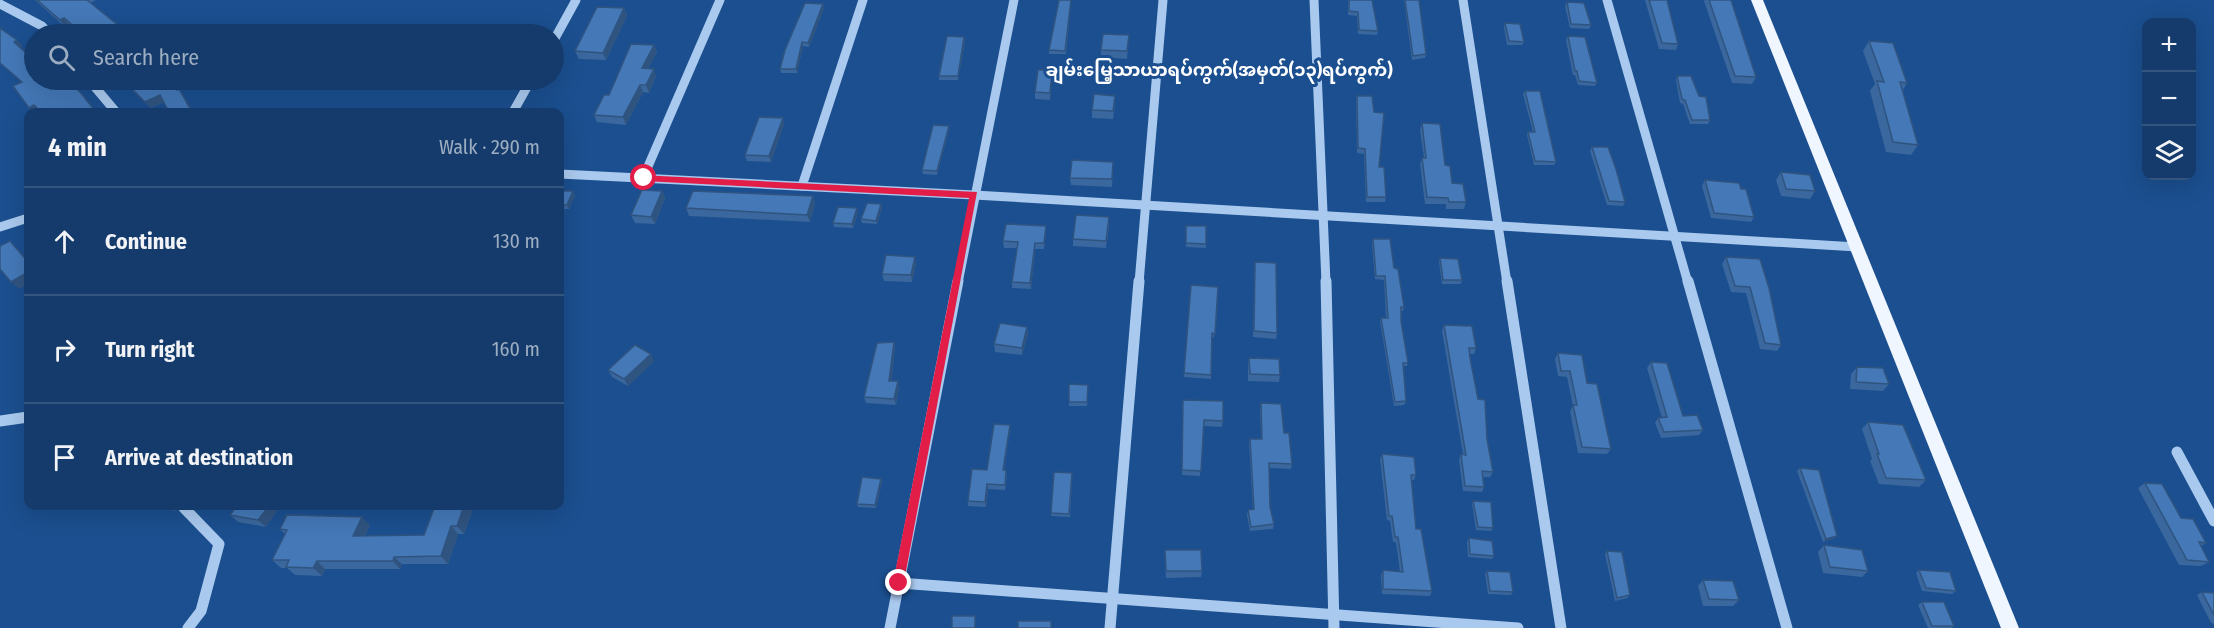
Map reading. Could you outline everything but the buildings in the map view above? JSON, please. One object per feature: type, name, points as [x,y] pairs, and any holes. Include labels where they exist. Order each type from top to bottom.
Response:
[{"type":"main road","points":[[1758,0],[2010,628]]},
{"type":"street","points":[[563,24],[576,0]]},
{"type":"street","points":[[644,178],[720,0]]},
{"type":"street","points":[[802,186],[863,0]]},
{"type":"street","points":[[890,628],[1014,0]]},
{"type":"street","points":[[1110,628],[1163,0]]},
{"type":"street","points":[[1314,0],[1325,215],[1334,628]]},
{"type":"street","points":[[1463,0],[1561,628]]},
{"type":"street","points":[[1608,0],[1673,236],[1787,628]]},
{"type":"street","points":[[0,4],[38,24]]},
{"type":"street","points":[[97,90],[113,108]]},
{"type":"street","points":[[515,108],[525,90]]},
{"type":"street","points":[[564,174],[974,195],[1857,247]]},
{"type":"street","points":[[0,227],[24,219]]},
{"type":"street","points":[[0,421],[24,418]]},
{"type":"street","points":[[2177,452],[2214,521]]},
{"type":"street","points":[[186,510],[219,544],[201,611],[188,628]]},
{"type":"street","points":[[899,583],[1518,628]]},
{"type":"district","name":"ချမ်းမြေ့သာယာရပ်ကွက်(အမှတ်(၁၃)ရပ်ကွက်)","points":[[1219,70]]},
{"type":"route","points":[[644,178],[974,195],[899,583]]}]
